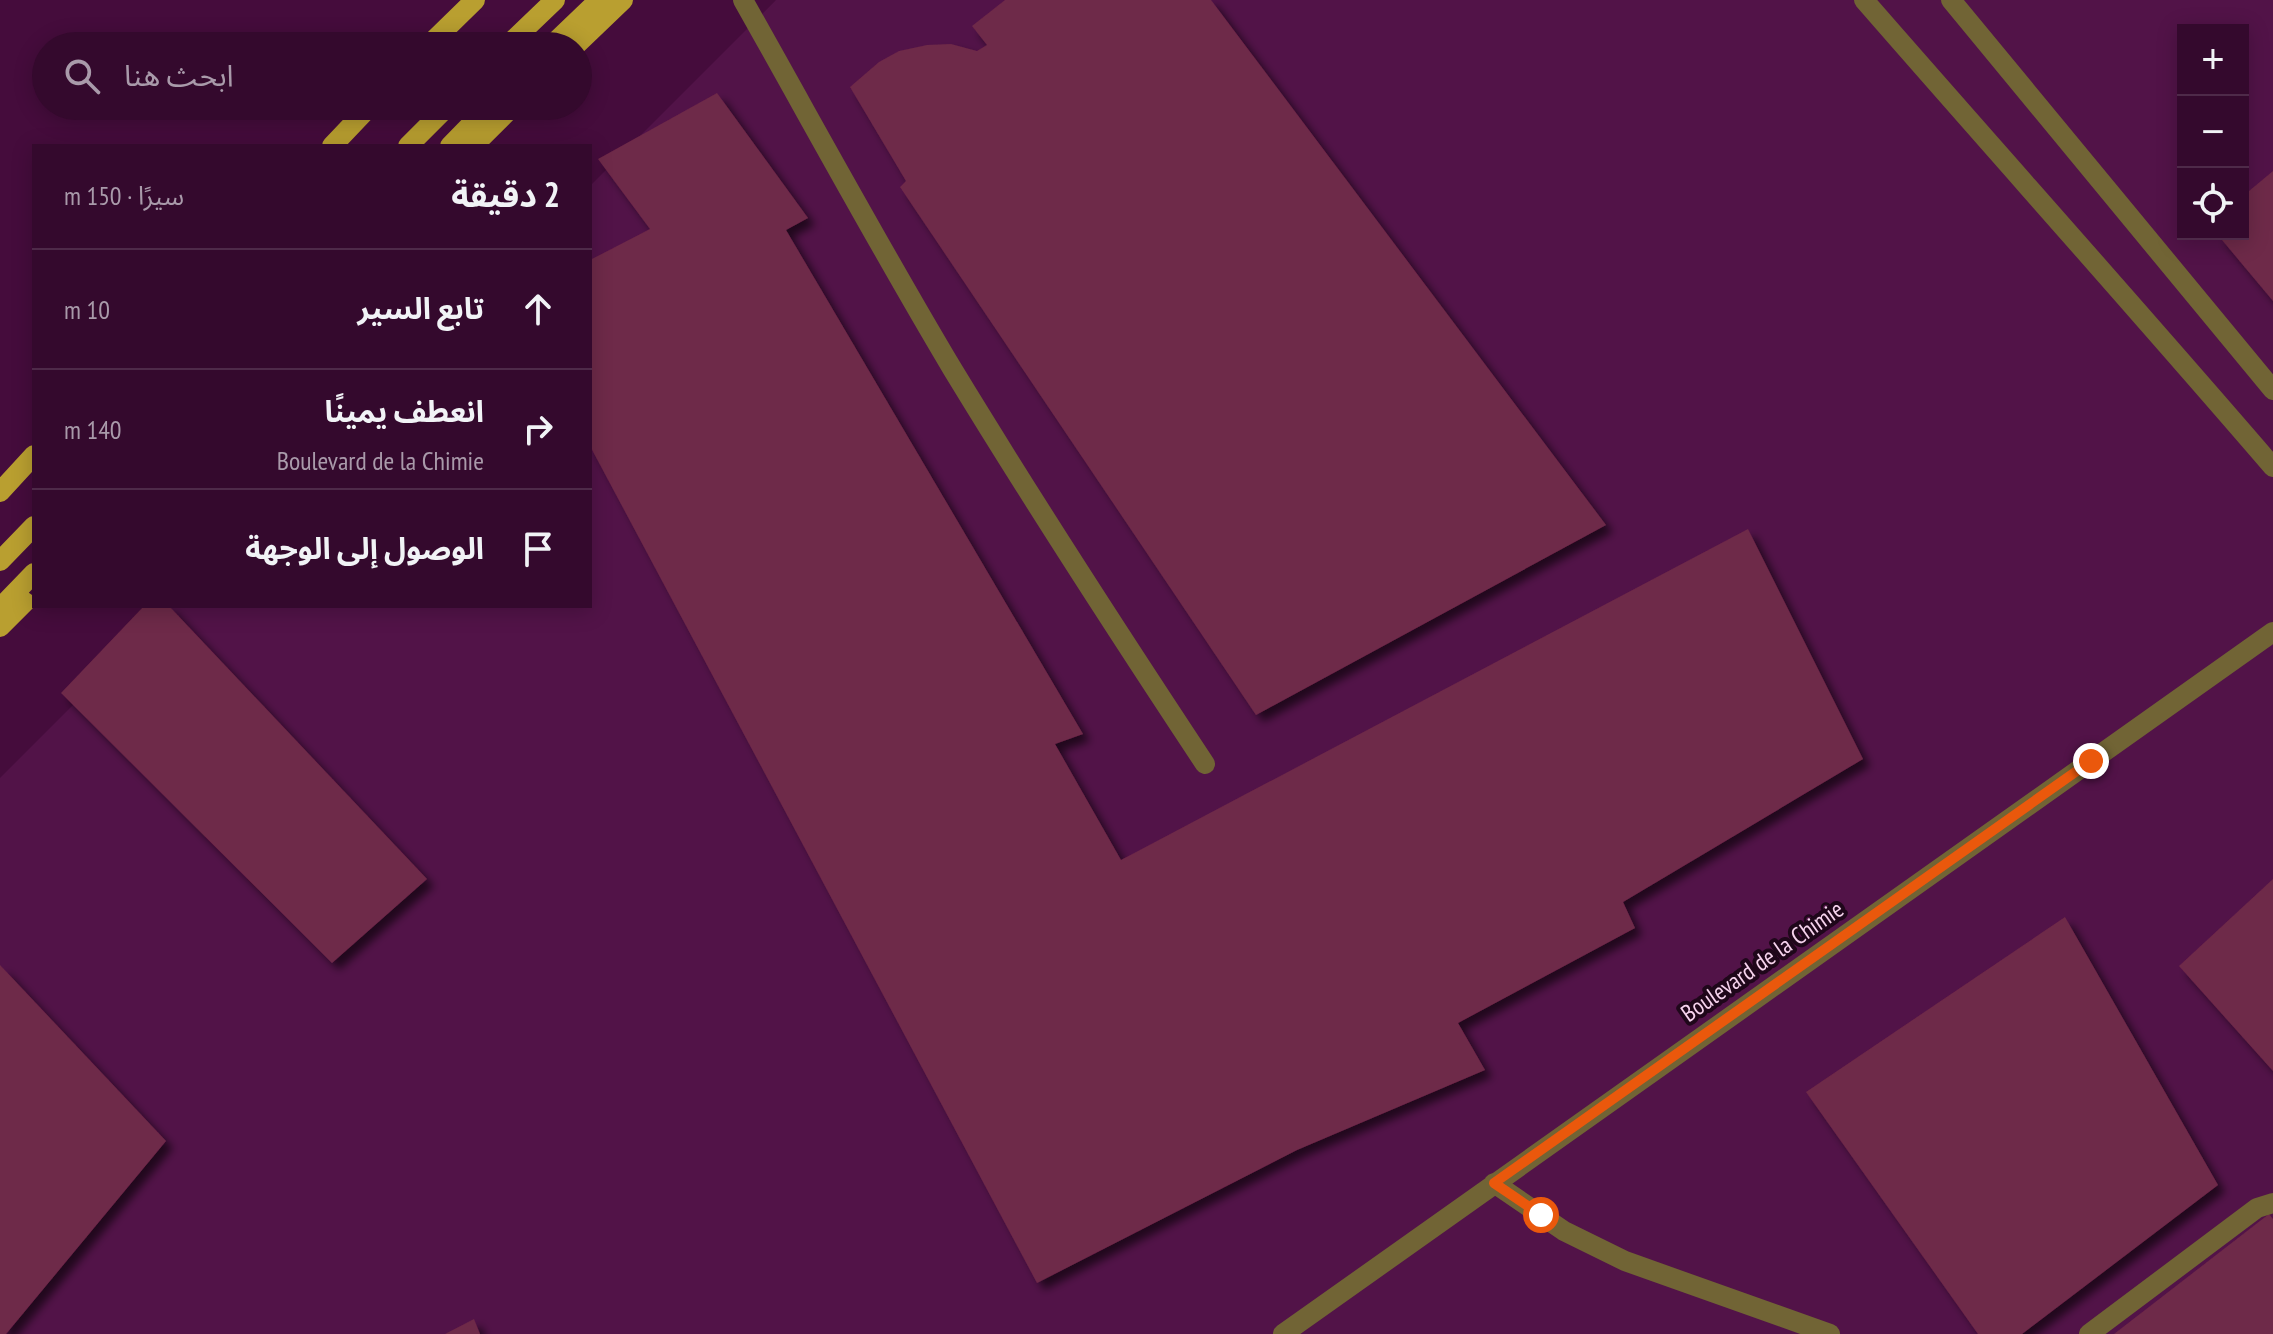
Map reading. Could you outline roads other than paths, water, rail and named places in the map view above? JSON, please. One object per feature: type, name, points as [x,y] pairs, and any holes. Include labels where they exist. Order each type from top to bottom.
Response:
[{"type":"main road","points":[[442,32],[475,0]]},
{"type":"main road","points":[[522,32],[555,0]]},
{"type":"main road","points":[[566,32],[599,0]]},
{"type":"main road","points":[[590,32],[623,0]]},
{"type":"main road","points":[[334,144],[357,120]]},
{"type":"main road","points":[[410,144],[434,120]]},
{"type":"main road","points":[[452,144],[475,120]]},
{"type":"main road","points":[[475,144],[499,120]]},
{"type":"main road","points":[[0,492],[32,457]]},
{"type":"main road","points":[[0,561],[32,528]]},
{"type":"main road","points":[[0,608],[32,575]]},
{"type":"main road","points":[[0,627],[32,595]]},
{"type":"street","points":[[743,0],[953,370],[1205,764]]},
{"type":"street","points":[[1864,0],[2273,467]]},
{"type":"street","points":[[1951,0],[2273,390]]},
{"type":"street","name":"Boulevard de la Chimie","points":[[1283,1334],[2273,632]]},
{"type":"street","points":[[1494,1183],[1564,1231],[1625,1261],[1830,1334]]},
{"type":"street","points":[[2089,1334],[2257,1208],[2273,1203]]}]
